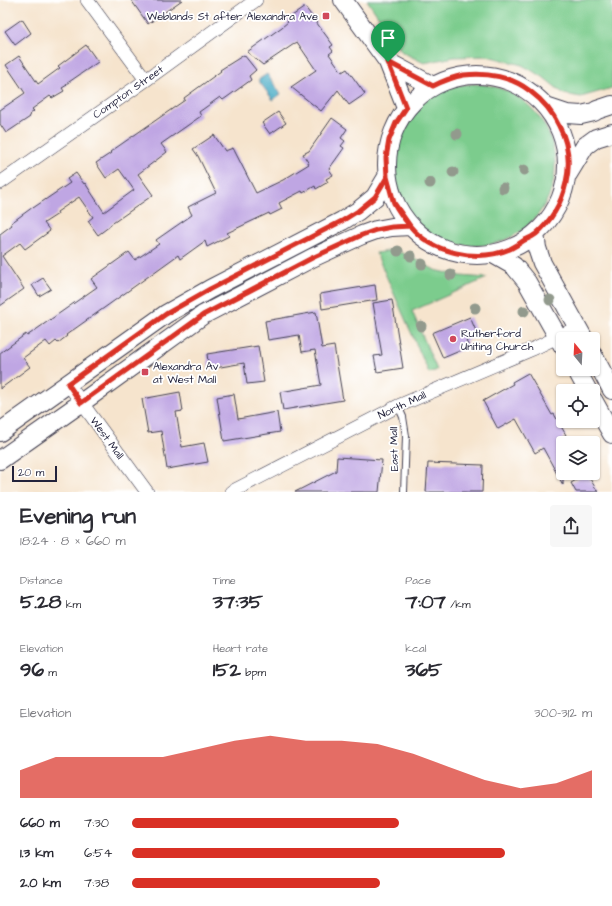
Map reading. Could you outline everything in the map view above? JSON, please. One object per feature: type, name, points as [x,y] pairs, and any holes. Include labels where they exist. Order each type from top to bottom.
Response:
[{"type":"main road","points":[[343,0],[388,62],[406,108]]},
{"type":"main road","points":[[388,62],[433,86]]},
{"type":"main road","points":[[480,74],[497,76],[513,81],[527,89],[540,99],[546,107],[559,126],[565,141],[568,157],[568,174],[562,196],[551,217],[536,234],[510,249],[492,254],[474,255],[456,253],[439,247],[423,238],[410,226],[394,203],[387,177],[386,158],[389,140],[396,123],[406,108],[419,95],[433,86],[448,79],[464,75],[480,74]]},
{"type":"main road","points":[[546,107],[567,114],[581,114],[594,112],[612,105]]},
{"type":"main road","points":[[568,174],[585,146],[596,138],[612,133]]},
{"type":"main road","points":[[0,432],[166,314],[210,289],[303,242],[358,211],[375,197],[387,177]]},
{"type":"main road","points":[[0,460],[203,315],[312,258],[362,235],[376,230],[392,227],[410,226]]},
{"type":"main road","points":[[536,234],[537,248],[542,263],[580,332]]},
{"type":"main road","points":[[492,254],[514,266],[527,282],[556,335]]},
{"type":"main road","points":[[600,368],[612,390]]},
{"type":"main road","points":[[600,413],[612,434]]},
{"type":"street","points":[[87,0],[146,80]]},
{"type":"street","name":"Compton Street","points":[[0,183],[256,0]]},
{"type":"street","name":"North Mall","points":[[231,492],[398,406],[556,344]]},
{"type":"street","name":"West Mall","points":[[68,384],[147,492]]},
{"type":"lane","name":"East Mall","points":[[398,406],[406,436],[404,492]]},
{"type":"green space","points":[[367,0],[612,0],[612,88],[581,97],[564,94],[543,77],[522,65],[487,56],[454,57],[424,63],[402,52]]},
{"type":"green space","points":[[466,84],[482,84],[505,90],[525,102],[537,114],[552,141],[555,165],[552,189],[549,196],[537,216],[525,228],[498,243],[482,246],[466,246],[443,240],[423,228],[411,216],[396,189],[393,173],[393,157],[399,134],[411,114],[423,102],[450,87]]},
{"type":"green space","points":[[394,250],[407,255],[435,270],[461,276],[487,278],[412,311],[437,370],[429,373],[376,253]]},
{"type":"water","points":[[267,74],[281,94],[273,100],[258,80]]},
{"type":"building","points":[[131,0],[182,0],[148,24]]},
{"type":"building","points":[[305,7],[333,45],[330,47],[333,51],[329,54],[342,72],[347,69],[365,94],[349,105],[338,90],[321,111],[291,87],[316,70],[297,42],[263,65],[247,52],[282,27],[288,22],[286,20]]},
{"type":"building","points":[[22,19],[31,33],[15,45],[5,31]]},
{"type":"building","points":[[86,45],[98,62],[66,84],[67,85],[62,88],[64,91],[52,98],[50,96],[32,109],[34,111],[29,115],[30,117],[6,133],[0,124],[0,110],[25,93],[6,65],[19,56],[38,84],[60,68],[58,66]]},
{"type":"building","points":[[244,55],[256,70],[249,76],[251,80],[223,100],[220,97],[199,112],[201,116],[161,144],[167,152],[138,174],[153,195],[98,235],[88,221],[93,217],[79,197],[44,223],[50,231],[25,249],[20,243],[2,256],[24,289],[0,306],[0,234],[12,225],[11,223],[70,183],[67,179],[76,173],[84,184],[85,183],[104,212],[134,190],[119,169],[106,178],[96,163],[185,100],[184,98],[221,71],[220,70]]},
{"type":"building","points":[[278,112],[286,123],[270,134],[262,123]]},
{"type":"building","points":[[332,118],[347,129],[341,138],[345,141],[341,146],[344,148],[329,169],[333,175],[326,179],[328,182],[316,189],[315,186],[303,193],[302,191],[279,203],[282,209],[270,215],[269,213],[227,233],[229,236],[207,247],[205,241],[180,259],[178,255],[66,335],[67,336],[58,343],[56,341],[50,346],[46,341],[23,358],[30,367],[0,389],[0,353],[97,287],[91,279],[129,252],[135,260],[159,244],[156,240],[192,215],[188,207],[216,193],[193,149],[214,135],[225,151],[233,148],[256,193],[283,180],[309,164],[303,154],[309,151]]},
{"type":"building","points":[[43,278],[51,289],[39,296],[32,285]]},
{"type":"building","points":[[375,285],[377,300],[322,309],[320,294]]},
{"type":"building","points":[[392,300],[403,368],[377,372],[374,356],[382,355],[373,303]]},
{"type":"building","points":[[316,312],[322,348],[334,346],[343,400],[283,410],[280,392],[321,385],[315,350],[302,352],[299,335],[268,340],[265,321]]},
{"type":"building","name":"Rutherford Uniting Church","points":[[470,317],[478,336],[466,341],[469,347],[443,358],[432,333]]},
{"type":"building","points":[[258,346],[264,382],[247,384],[244,363],[209,369],[207,354]]},
{"type":"building","points":[[528,373],[552,415],[554,414],[556,418],[556,428],[562,428],[566,435],[556,436],[556,472],[543,448],[535,453],[516,419],[498,429],[483,401],[513,384],[512,382]]},
{"type":"building","points":[[180,392],[183,411],[176,412],[182,447],[204,443],[208,462],[167,469],[161,431],[148,433],[142,399]]},
{"type":"building","points":[[234,394],[238,419],[277,412],[280,432],[224,441],[217,397]]},
{"type":"building","points":[[337,457],[382,460],[379,492],[295,492],[336,471]]},
{"type":"building","points":[[428,463],[483,465],[482,492],[426,492]]},
{"type":"building","points":[[576,480],[591,480],[598,492],[576,492],[571,483]]},
{"type":"place","name":"Weblands St after Alexandra Ave","points":[[326,16]]},
{"type":"place","name":"Rutherford Uniting Church","points":[[453,339]]},
{"type":"place","name":"Alexandra Av at West Mall","points":[[145,372]]},
{"type":"route","points":[[388,62],[406,108],[396,123],[389,140],[386,158],[387,177],[394,203],[410,226],[392,227],[376,230],[362,235],[312,258],[203,315],[81,403],[68,384],[166,314],[210,289],[290,249],[358,211],[375,197],[387,177],[394,203],[410,226],[423,238],[439,247],[456,253],[474,255],[492,254],[510,249],[536,234],[551,217],[562,196],[568,174],[568,157],[565,141],[559,126],[540,99],[513,81],[497,76],[480,74],[464,75],[448,79],[433,86],[388,62]]}]
